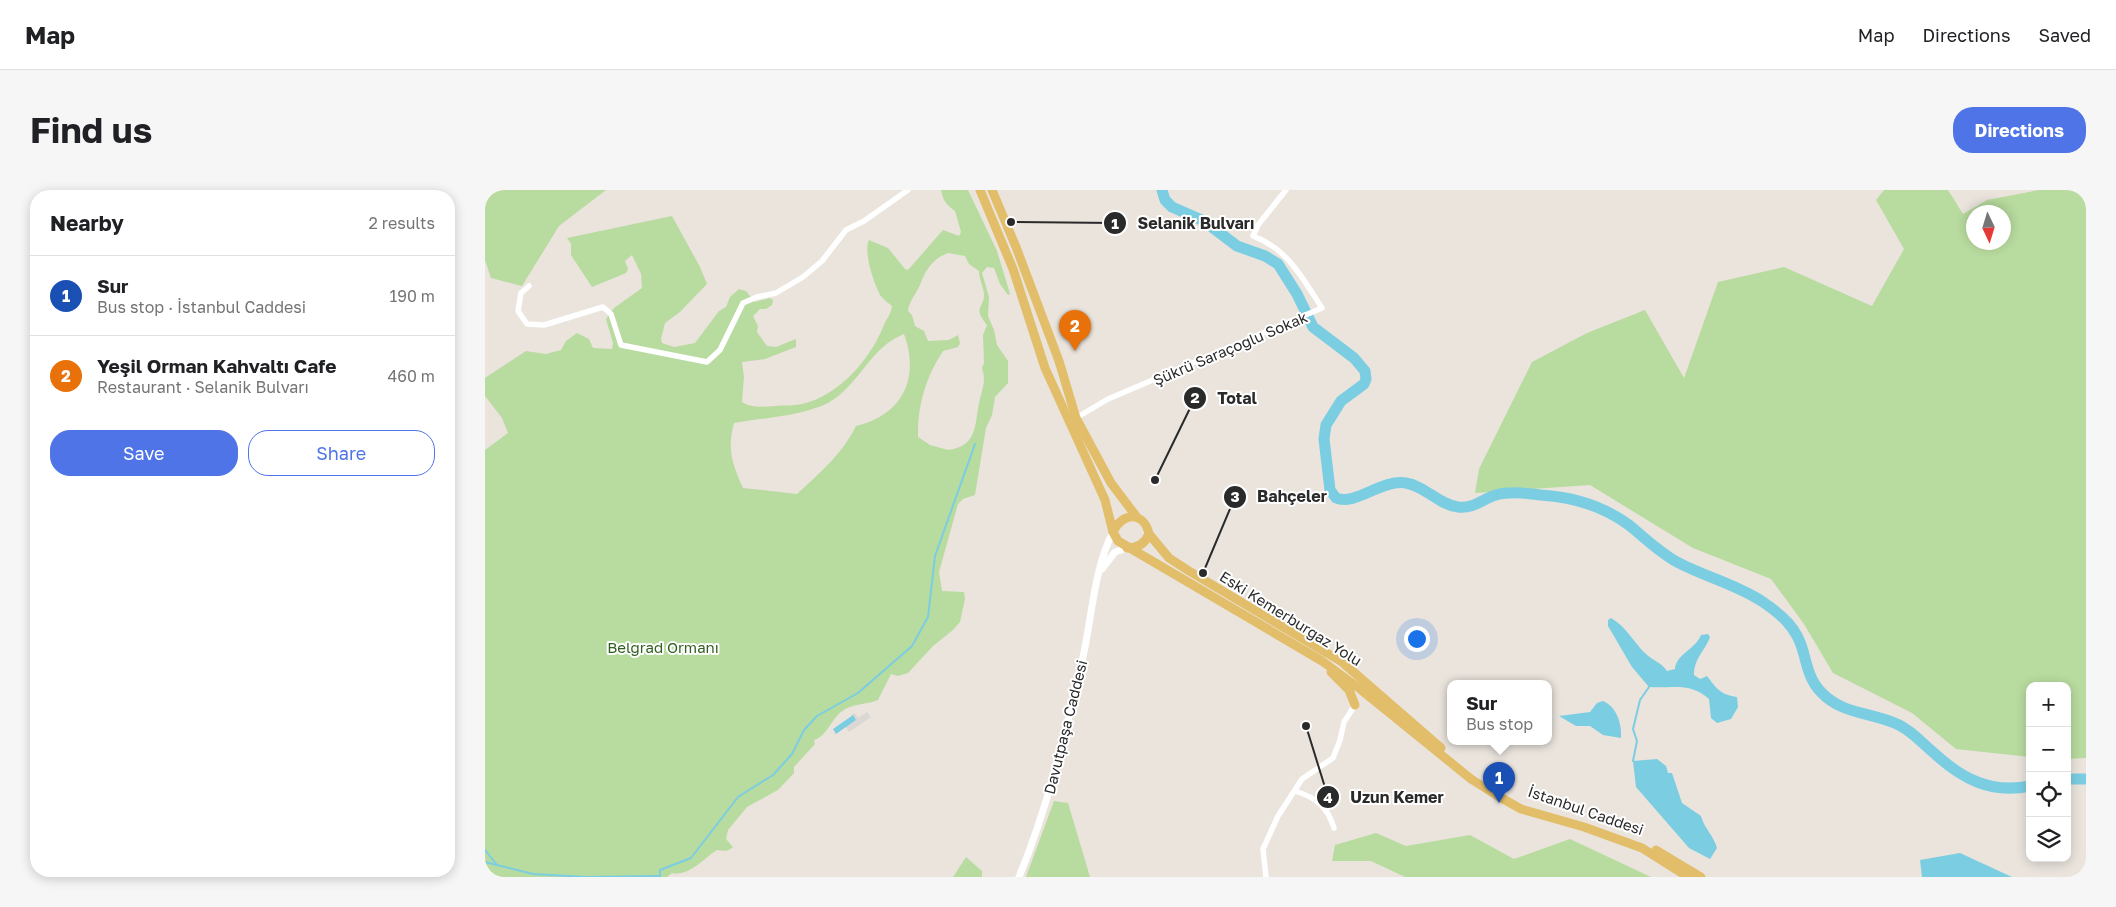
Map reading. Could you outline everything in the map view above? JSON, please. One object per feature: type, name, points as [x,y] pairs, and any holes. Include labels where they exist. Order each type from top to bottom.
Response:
[{"type":"main road","points":[[980,190],[1013,269],[1045,368],[1103,494],[1113,532],[1118,541],[1127,548],[1133,548],[1143,543],[1149,534],[1143,521],[1136,516],[1111,483],[1076,418],[1059,360],[992,190]]},
{"type":"main road","points":[[1113,532],[1120,521],[1129,516],[1136,516]]},
{"type":"main road","name":"Eski Kemerburgaz Yolu","points":[[1149,534],[1169,558],[1223,594],[1341,662],[1373,688]]},
{"type":"main road","name":"Eski Kemerburgaz Yolu","points":[[1127,548],[1322,661],[1372,698]]},
{"type":"main road","points":[[1322,661],[1349,690],[1355,705]]},
{"type":"main road","points":[[1373,688],[1372,698],[1355,705],[1364,691],[1373,688]]},
{"type":"main road","name":"İstanbul Caddesi","points":[[1373,688],[1419,730],[1485,784],[1524,805],[1605,829],[1701,877]]},
{"type":"main road","name":"İstanbul Caddesi","points":[[1372,698],[1471,780],[1498,796],[1521,809],[1605,834],[1651,851],[1688,877]]},
{"type":"street","points":[[529,286],[521,293],[518,311],[520,317],[527,324],[544,326],[603,307],[611,314],[621,345],[707,362],[720,350],[743,303],[757,297],[776,293],[803,277],[822,261],[846,230],[908,190]]},
{"type":"street","name":"Şükrü Saraçoğlu Sokak","points":[[1076,418],[1109,399],[1322,308],[1291,260],[1272,245],[1253,236],[1258,225],[1286,190]]},
{"type":"street","name":"Davutpaşa Caddesi","points":[[1019,877],[1049,793],[1083,656],[1102,558],[1113,532]]},
{"type":"street","points":[[1100,574],[1115,552],[1127,548]]},
{"type":"street","points":[[1266,877],[1263,849],[1278,816],[1295,792],[1302,778],[1333,758],[1344,722],[1355,705]]},
{"type":"street","points":[[1295,792],[1305,795],[1329,811],[1334,828]]},
{"type":"green space","points":[[485,190],[606,190],[559,226],[522,286],[491,278],[485,260]]},
{"type":"green space","name":"Belgrad Ormanı","points":[[941,190],[968,190],[997,251],[1010,294],[1008,295],[1000,284],[994,268],[987,267],[982,273],[989,297],[988,316],[994,330],[997,345],[1008,361],[1008,383],[995,397],[992,415],[986,428],[975,495],[963,499],[958,504],[939,572],[942,591],[964,592],[965,599],[960,622],[933,646],[908,673],[898,676],[891,674],[878,700],[850,707],[837,715],[825,732],[814,740],[815,744],[794,767],[794,773],[778,790],[747,807],[728,830],[726,839],[733,847],[729,850],[717,850],[690,870],[672,873],[667,877],[485,877],[485,450],[508,433],[502,418],[485,396],[485,378],[526,351],[546,354],[561,350],[566,341],[577,333],[589,339],[593,348],[612,349],[613,343],[606,319],[614,308],[642,288],[641,274],[632,255],[625,261],[628,269],[626,273],[592,287],[571,255],[571,244],[567,238],[672,216],[700,267],[707,284],[680,312],[665,323],[661,339],[662,343],[674,347],[695,343],[719,311],[726,307],[730,297],[739,289],[746,291],[755,302],[770,298],[773,300],[772,305],[766,309],[760,309],[753,316],[758,326],[757,332],[767,346],[776,347],[796,339],[796,347],[765,359],[742,362],[744,377],[742,402],[758,407],[799,405],[828,393],[851,375],[870,352],[891,312],[892,306],[880,295],[872,275],[867,252],[869,240],[888,248],[905,269],[908,270],[943,230],[959,236],[961,232],[955,211],[947,204]],"holes":[[[948,253],[965,256],[969,264],[979,271],[984,295],[979,311],[987,325],[983,335],[984,363],[982,368],[984,384],[974,431],[966,443],[958,448],[948,450],[930,445],[918,437],[919,414],[927,381],[943,351],[958,347],[960,343],[958,335],[949,340],[928,341],[924,331],[915,326],[912,315],[908,311],[927,270],[933,262]],[[904,334],[910,365],[904,392],[896,404],[886,413],[872,421],[856,426],[837,454],[797,494],[743,488],[732,456],[731,440],[734,423],[794,414],[828,403],[848,387],[882,348]]]},
{"type":"green space","points":[[1884,190],[1948,190],[1963,214],[1966,212],[1966,250],[2011,250],[2011,205],[1978,205],[1987,200],[2039,190],[2086,190],[2086,758],[2071,759],[2071,682],[2026,682],[2026,757],[1956,749],[1912,713],[1833,673],[1804,624],[1771,579],[1693,548],[1590,485],[1475,493],[1479,469],[1532,362],[1587,333],[1645,310],[1684,378],[1718,282],[1784,267],[1872,306],[1904,249],[1876,200]]},
{"type":"green space","points":[[1054,801],[1068,803],[1090,877],[1026,877]]},
{"type":"green space","points":[[1376,833],[1406,846],[1470,835],[1514,859],[1570,839],[1651,877],[1405,877],[1371,861],[1332,861],[1335,845]]},
{"type":"green space","points":[[966,857],[982,871],[982,877],[953,877]]},
{"type":"shaded area","points":[[867,712],[871,717],[849,732],[846,727],[856,720],[851,715],[855,713],[858,718]]},
{"type":"water","points":[[1611,618],[1626,630],[1646,654],[1667,671],[1675,669],[1682,655],[1695,644],[1701,635],[1708,634],[1710,637],[1698,659],[1694,675],[1700,679],[1707,676],[1719,690],[1727,695],[1737,697],[1738,707],[1731,719],[1717,723],[1711,718],[1709,699],[1702,693],[1680,687],[1649,687],[1632,667],[1608,626],[1608,620]]},
{"type":"water","points":[[1603,701],[1612,707],[1618,716],[1621,738],[1603,735],[1590,726],[1576,726],[1559,716],[1590,712],[1597,703]]},
{"type":"water","points":[[853,715],[856,720],[836,734],[833,729]]},
{"type":"water","points":[[1657,759],[1666,766],[1668,773],[1672,773],[1682,803],[1701,816],[1714,840],[1717,848],[1710,859],[1689,848],[1636,787],[1633,761]]},
{"type":"water","points":[[1960,853],[2012,877],[1922,877],[1920,860]]},
{"type":"waterway","points":[[1162,190],[1165,200],[1172,207],[1204,221],[1237,246],[1265,256],[1278,264],[1297,294],[1313,327],[1354,358],[1365,371],[1366,379],[1364,384],[1341,401],[1326,425],[1324,439],[1330,490],[1336,498],[1352,498],[1387,485],[1406,483],[1451,506],[1458,507],[1469,507],[1496,495],[1513,493],[1565,498],[1598,508],[1619,518],[1670,558],[1742,590],[1776,612],[1797,635],[1817,688],[1838,705],[1899,725],[1966,777],[1990,786],[2002,788],[2026,787]]},
{"type":"waterway","points":[[660,877],[660,870],[691,858],[738,797],[773,775],[792,754],[804,730],[817,716],[858,693],[912,646],[928,617],[935,556],[975,444]]},
{"type":"waterway","points":[[1633,761],[1637,741],[1633,729],[1640,700],[1649,687]]},
{"type":"waterway","points":[[2071,779],[2086,779]]},
{"type":"waterway","points":[[485,850],[497,865],[533,874],[586,877],[659,876]]},
{"type":"waterway","points":[[485,862],[497,865]]},
{"type":"place","name":"Selanik Bulvarı","points":[[1011,222]]},
{"type":"place","name":"Yeşil Orman Kahvaltı Cafe","points":[[1075,351]]},
{"type":"place","name":"Total","points":[[1155,480]]},
{"type":"place","name":"Bahçeler","points":[[1203,573]]},
{"type":"place","name":"Uzun Kemer","points":[[1306,726]]},
{"type":"place","name":"Sur","points":[[1499,803]]}]
